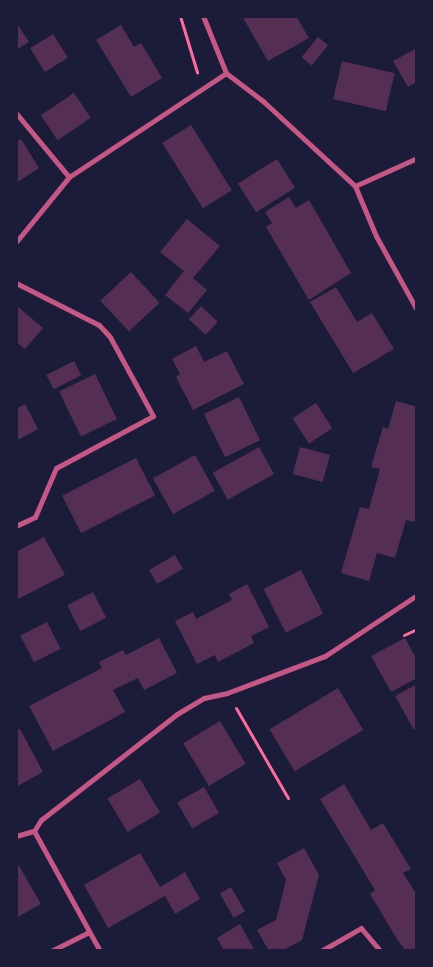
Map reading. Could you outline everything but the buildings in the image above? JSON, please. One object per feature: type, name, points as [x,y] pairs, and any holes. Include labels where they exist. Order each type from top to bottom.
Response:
[{"type":"street","points":[[203,16],[226,73],[271,108],[355,186],[376,236],[417,310]]},
{"type":"street","points":[[16,242],[69,177],[226,73]]},
{"type":"street","points":[[16,113],[69,177]]},
{"type":"street","points":[[355,186],[417,158]]},
{"type":"street","points":[[16,283],[98,325],[110,337],[153,416],[56,468],[35,517],[16,526]]},
{"type":"street","points":[[16,836],[34,830],[41,820],[177,714],[204,698],[227,692],[325,656],[417,595]]},
{"type":"street","points":[[34,830],[100,951]]},
{"type":"street","points":[[322,951],[361,928],[380,951]]},
{"type":"street","points":[[51,951],[89,932]]},
{"type":"path","points":[[180,16],[192,54],[192,64],[207,87]]},
{"type":"path","points":[[404,635],[417,629]]},
{"type":"path","points":[[227,692],[288,798]]}]
